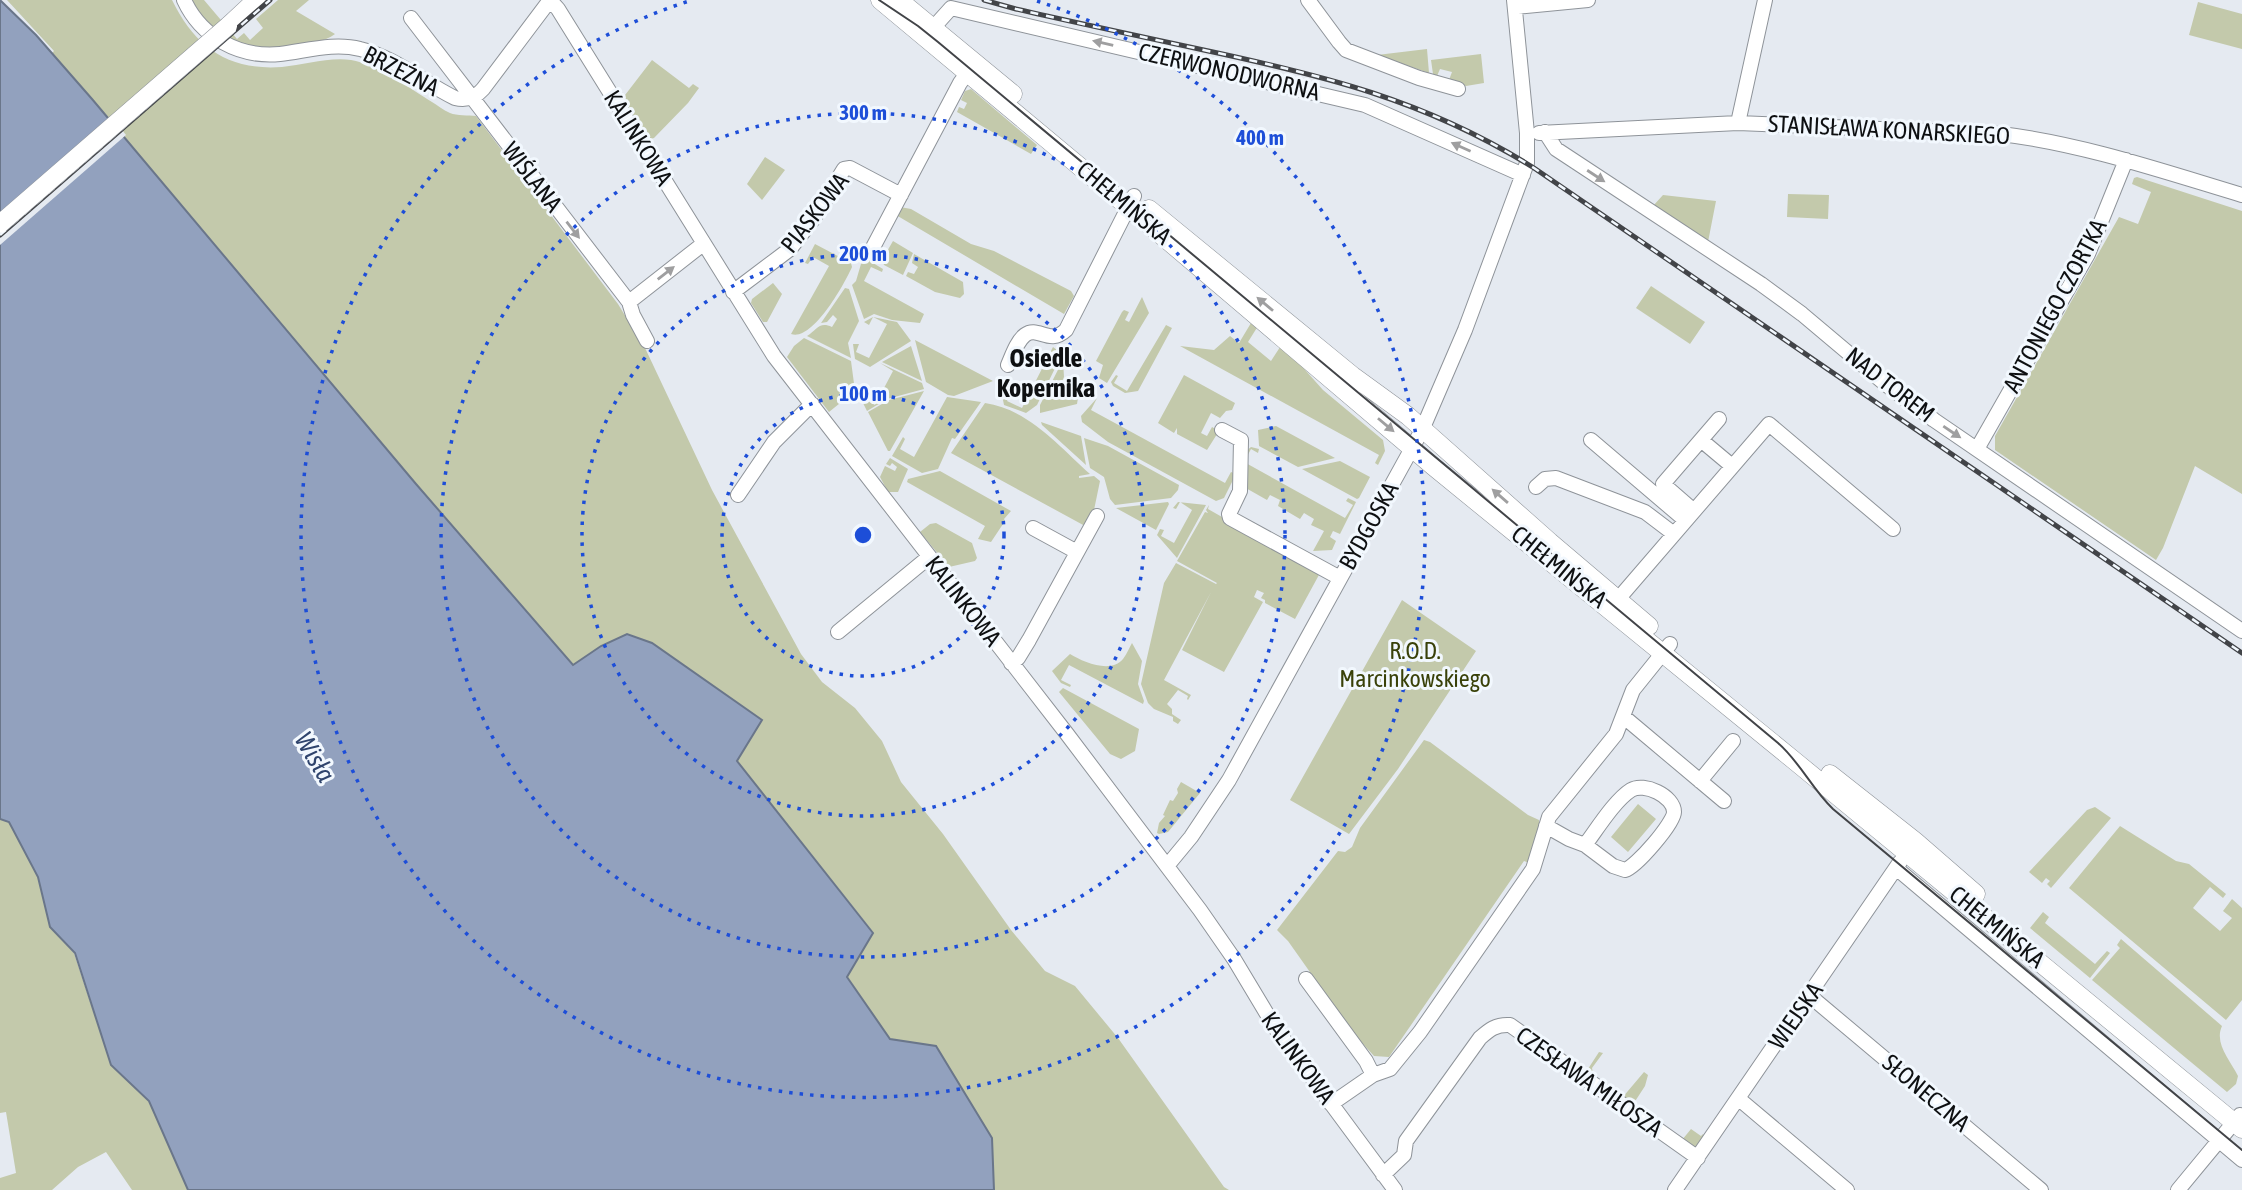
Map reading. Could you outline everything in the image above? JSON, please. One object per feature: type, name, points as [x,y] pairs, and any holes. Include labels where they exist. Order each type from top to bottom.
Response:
[{"type":"main road","points":[[0,224],[256,0]]},
{"type":"main road","name":"CHEŁMIŃSKA","points":[[880,0],[971,68],[1131,201],[1412,447],[1736,700],[2239,1121]]},
{"type":"main road","name":"CHEŁMIŃSKA","points":[[899,0],[933,27],[971,68]]},
{"type":"main road","name":"CHEŁMIŃSKA","points":[[1131,201],[1408,416],[1614,604]]},
{"type":"street","name":"BRZEŹNA","points":[[184,0],[207,32],[229,46],[263,55],[327,47],[359,48],[388,61],[455,99],[472,98],[483,89],[550,0]]},
{"type":"street","name":"KALINKOWA","points":[[550,0],[774,356],[1211,925],[1276,1029],[1395,1190]]},
{"type":"street","points":[[1308,0],[1346,50],[1419,78],[1458,89]]},
{"type":"street","points":[[1525,169],[1527,134],[1515,3],[1588,0]]},
{"type":"street","points":[[1738,123],[1765,0]]},
{"type":"street","name":"CZERWONODWORNA","points":[[933,27],[951,8],[1354,102],[1525,169]]},
{"type":"street","name":"WIŚLANA","points":[[411,18],[629,302],[647,341]]},
{"type":"street","points":[[870,253],[971,68]]},
{"type":"street","name":"STANISŁAWA KONARSKIEGO","points":[[1527,134],[1738,123],[2001,134],[2059,143],[2242,195]]},
{"type":"street","name":"NAD TOREM","points":[[1545,132],[1556,149],[1761,284],[1802,314],[1884,383],[2242,631]]},
{"type":"street","name":"ANTONIEGO CZORTKA","points":[[1977,449],[2088,254],[2126,160]]},
{"type":"street","name":"PIASKOWA","points":[[733,292],[790,249],[814,218],[844,169],[850,168],[901,194]]},
{"type":"street","name":"BYDGOSKA","points":[[1167,866],[1229,780],[1422,430],[1465,330],[1525,169]]},
{"type":"street","points":[[1008,365],[1023,336],[1038,332],[1047,337],[1055,337],[1066,330],[1131,201]]},
{"type":"street","points":[[629,302],[703,244]]},
{"type":"street","points":[[738,495],[774,442],[812,404]]},
{"type":"street","points":[[1690,516],[1663,484],[1718,419]]},
{"type":"street","points":[[1614,604],[1769,424],[1893,529]]},
{"type":"street","points":[[1222,430],[1241,440],[1240,491],[1229,514],[1230,518],[1340,578]]},
{"type":"street","points":[[1591,440],[1690,516]]},
{"type":"street","points":[[1701,440],[1732,466]]},
{"type":"street","points":[[1536,487],[1545,479],[1556,478],[1645,512],[1674,534]]},
{"type":"street","points":[[1011,663],[1018,658],[1029,640],[1097,516]]},
{"type":"street","points":[[1033,528],[1077,552]]},
{"type":"street","points":[[838,632],[929,557]]},
{"type":"street","points":[[1331,1104],[1373,1074],[1390,1069],[1420,1032],[1533,869],[1546,826],[1555,807],[1616,734],[1633,690],[1667,648]]},
{"type":"street","points":[[1624,717],[1724,801]]},
{"type":"street","points":[[1700,781],[1733,741]]},
{"type":"street","points":[[1546,826],[1585,845],[1613,866],[1625,870],[1630,868],[1669,824],[1674,813],[1672,806],[1653,789],[1632,789],[1585,845]]},
{"type":"street","name":"WIEJSKA","points":[[1675,1190],[1911,847]]},
{"type":"street","points":[[1896,868],[2242,1160]]},
{"type":"street","points":[[1306,979],[1373,1074]]},
{"type":"street","name":"SŁONECZNA","points":[[1810,996],[2041,1190]]},
{"type":"street","name":"CZESŁAWA MIŁOSZA","points":[[1383,1175],[1404,1155],[1406,1140],[1471,1049],[1492,1028],[1502,1024],[1510,1025],[1698,1158]]},
{"type":"street","points":[[1738,1099],[1847,1190]]},
{"type":"street","points":[[2178,1190],[2239,1121]]},
{"type":"green space","points":[[7,0],[172,0],[191,31],[215,53],[230,60],[263,67],[334,60],[361,62],[382,71],[450,113],[476,116],[618,304],[646,350],[712,490],[801,654],[822,682],[855,708],[882,741],[901,782],[943,834],[1011,930],[1045,971],[1075,986],[1118,1038],[1224,1187],[1229,1190],[994,1190],[992,1138],[890,1039],[847,976],[873,932],[737,761],[762,720],[601,646],[573,666],[52,53],[54,51]]},
{"type":"green space","points":[[190,0],[204,0],[237,39],[244,33],[250,40],[263,28],[256,19],[278,0],[309,0],[296,11],[335,34],[314,43],[264,48],[249,46],[224,36],[201,15]]},
{"type":"green space","points":[[2198,2],[2242,14],[2242,49],[2189,35]]},
{"type":"green space","points":[[1427,49],[1429,73],[1377,55]]},
{"type":"green space","points":[[1481,54],[1484,83],[1466,86],[1449,80],[1452,72],[1440,69],[1437,76],[1433,74],[1431,60]]},
{"type":"green space","points":[[652,60],[689,88],[693,84],[699,88],[654,138],[647,140],[622,99]]},
{"type":"green space","points":[[971,89],[1037,145],[1031,154],[957,112],[959,107],[964,109],[967,103],[961,100],[965,91]]},
{"type":"green space","points":[[765,157],[785,170],[762,200],[747,184]]},
{"type":"green space","points":[[2137,177],[2242,211],[2242,494],[2195,466],[2156,560],[1995,450],[1995,436],[2119,217],[2138,224],[2151,192],[2132,184]]},
{"type":"green space","points":[[1788,194],[1829,195],[1828,219],[1787,217]]},
{"type":"green space","points":[[1663,195],[1716,201],[1708,242],[1653,206]]},
{"type":"green space","points":[[900,207],[911,209],[971,244],[994,251],[1071,291],[1074,296],[1064,314],[896,215]]},
{"type":"green space","points":[[893,241],[913,253],[903,275],[884,265],[882,260]]},
{"type":"green space","points":[[815,244],[851,263],[852,267],[835,298],[817,321],[799,334],[791,334],[829,266],[813,257],[808,264],[805,263]]},
{"type":"green space","points":[[914,254],[963,282],[964,294],[960,298],[935,292],[906,276],[908,272],[914,274],[918,267],[912,263]]},
{"type":"green space","points":[[863,257],[883,269],[882,272],[871,267],[864,281],[924,314],[920,323],[892,320],[874,314],[864,319],[852,285],[856,281]]},
{"type":"green space","points":[[773,283],[782,294],[767,322],[763,322],[751,303],[752,299]]},
{"type":"green space","points":[[1651,286],[1705,322],[1690,344],[1636,308]]},
{"type":"green space","points":[[845,288],[849,289],[859,321],[848,343],[851,358],[807,336],[821,326],[832,327],[837,319],[833,315],[827,322],[821,323]]},
{"type":"green space","points":[[1142,297],[1149,313],[1107,383],[1099,378],[1103,365],[1096,361],[1122,312],[1129,312],[1125,320],[1129,322]]},
{"type":"green space","points":[[1244,315],[1258,326],[1248,342],[1271,361],[1282,344],[1323,390],[1383,440],[1385,451],[1378,465],[1375,463],[1379,455],[1180,346],[1214,350],[1230,336],[1239,343],[1251,323]]},
{"type":"green space","points":[[873,317],[897,322],[911,341],[870,367],[855,359],[853,344],[859,344],[856,352],[869,358],[887,324]]},
{"type":"green space","points":[[1166,325],[1172,328],[1138,391],[1125,393],[1113,386],[1111,382],[1116,375],[1118,376],[1114,383],[1127,391]]},
{"type":"green space","points":[[804,338],[851,361],[855,391],[829,412],[787,357],[794,346]]},
{"type":"green space","points":[[915,340],[993,381],[954,396],[948,395],[926,382]]},
{"type":"green space","points":[[911,346],[922,381],[882,362]]},
{"type":"green space","points":[[1053,347],[1062,354],[1037,405],[1026,413],[1004,405],[1003,400],[1010,389],[1012,390],[1007,401],[1022,408]]},
{"type":"green space","points":[[1063,360],[1064,377],[1056,395],[1061,398],[1064,391],[1078,398],[1077,404],[1040,413],[1040,405]]},
{"type":"green space","points":[[880,363],[922,383],[924,389],[887,399],[867,411],[860,397],[859,390],[866,390],[862,398],[875,405],[893,371]]},
{"type":"green space","points":[[1184,375],[1235,403],[1232,410],[1226,411],[1220,418],[1211,413],[1201,433],[1207,436],[1212,427],[1219,431],[1207,450],[1177,434],[1177,428],[1174,433],[1158,423]]},
{"type":"green space","points":[[924,391],[888,451],[868,412],[889,400]]},
{"type":"green space","points":[[947,397],[981,402],[955,439],[952,438],[938,469],[922,473],[892,456],[903,437],[905,439],[900,449],[914,457]]},
{"type":"green space","points":[[1097,398],[1091,410],[1225,483],[1231,472],[1236,474],[1224,498],[1216,501],[1108,442],[1082,422],[1081,416]]},
{"type":"green space","points":[[985,403],[1001,407],[1029,421],[1090,474],[1079,478],[1094,476],[1100,481],[1094,510],[1085,526],[951,453]]},
{"type":"green space","points":[[1041,422],[1081,436],[1086,465],[1042,425]]},
{"type":"green space","points":[[1276,426],[1335,458],[1298,467],[1259,446],[1258,430]]},
{"type":"green space","points":[[1084,438],[1108,446],[1179,485],[1178,490],[1171,498],[1115,505],[1110,499],[1104,477],[1090,468]]},
{"type":"green space","points":[[1251,447],[1259,449],[1258,453],[1251,449],[1244,462],[1244,453]]},
{"type":"green space","points":[[890,458],[908,469],[898,492],[888,492],[880,477],[885,466],[895,471],[897,467],[892,463],[890,466],[886,464]]},
{"type":"green space","points":[[1340,461],[1370,477],[1357,499],[1302,469]]},
{"type":"green space","points":[[1244,462],[1345,518],[1353,505],[1346,501],[1348,498],[1356,502],[1340,534],[1333,531],[1330,537],[1336,541],[1332,550],[1313,551],[1324,531],[1311,525],[1314,519],[1304,513],[1300,519],[1278,506],[1280,500],[1270,495],[1267,500],[1244,487]]},
{"type":"green space","points":[[940,471],[1011,511],[991,542],[978,539],[985,526],[907,482],[908,479]]},
{"type":"green space","points":[[1168,502],[1156,530],[1116,508]]},
{"type":"green space","points":[[1180,502],[1206,505],[1177,558],[1157,535],[1160,529],[1164,530],[1161,536],[1174,543],[1192,510]]},
{"type":"green space","points":[[1209,505],[1208,509],[1320,573],[1295,619],[1265,603],[1261,598],[1264,593],[1257,590],[1254,597],[1263,602],[1224,672],[1182,650],[1211,592],[1164,680],[1191,695],[1188,700],[1188,696],[1178,690],[1167,704],[1172,709],[1172,714],[1181,720],[1178,724],[1173,721],[1173,717],[1154,709],[1148,703],[1141,684],[1164,583],[1176,563],[1217,583],[1177,561],[1205,512],[1208,513],[1206,510]]},
{"type":"green space","points":[[936,523],[972,543],[977,558],[975,561],[949,567],[920,532]]},
{"type":"green space","name":"R.O.D. Marcinkowskiego","points":[[1402,600],[1476,651],[1398,769],[1349,834],[1290,800]]},
{"type":"green space","points":[[1132,643],[1142,661],[1138,684],[1143,704],[1069,665],[1061,680],[1071,685],[1070,687],[1061,683],[1052,671],[1070,654],[1089,663],[1111,666],[1123,659]]},
{"type":"green space","points":[[1063,688],[1139,729],[1135,751],[1121,759],[1110,754],[1059,692]]},
{"type":"green space","points":[[1424,740],[1528,815],[1539,820],[1540,831],[1532,864],[1524,861],[1389,1057],[1374,1056],[1353,1033],[1288,941],[1277,930],[1338,851],[1345,852],[1352,847],[1360,828]]},
{"type":"green space","points":[[1181,782],[1200,793],[1168,832],[1159,834],[1159,823],[1165,816],[1163,815],[1170,800],[1173,801],[1178,793]]},
{"type":"green space","points":[[1638,804],[1656,819],[1628,852],[1611,837]]},
{"type":"green space","points":[[2095,807],[2111,818],[2051,888],[2047,884],[2050,881],[2046,878],[2042,883],[2029,872],[2087,810]]},
{"type":"green space","points":[[0,819],[9,822],[38,877],[50,927],[74,953],[111,1065],[149,1101],[188,1190],[132,1190],[106,1152],[78,1167],[52,1190],[0,1190],[0,1178],[16,1173],[6,1112],[0,1113]]},
{"type":"green space","points":[[2120,826],[2176,861],[2189,864],[2226,894],[2223,898],[2210,887],[2193,908],[2220,931],[2232,918],[2223,911],[2232,899],[2242,908],[2242,1000],[2226,1020],[2069,888]]},
{"type":"green space","points":[[2043,912],[2049,917],[2045,923],[2095,964],[2107,951],[2110,953],[2090,978],[2030,928]]},
{"type":"green space","points":[[2121,939],[2222,1026],[2221,1046],[2238,1076],[2236,1084],[2227,1092],[2092,980],[2120,948],[2117,945]]},
{"type":"green space","points":[[1599,1052],[1603,1053],[1592,1068],[1594,1078],[1622,1098],[1644,1072],[1648,1075],[1645,1086],[1632,1106],[1682,1140],[1691,1129],[1701,1136],[1703,1134],[1705,1136],[1695,1149],[1689,1148],[1628,1105],[1622,1104],[1588,1077],[1586,1072]]},
{"type":"water","name":"Wisła","points":[[0,0],[36,35],[92,99],[416,484],[573,665],[601,646],[627,634],[652,643],[762,720],[737,761],[873,933],[847,977],[890,1039],[936,1046],[992,1138],[994,1190],[188,1190],[149,1101],[111,1065],[75,953],[50,927],[38,877],[9,822],[0,819]]},
{"type":"pier","points":[[112,117],[126,135],[0,245],[0,214]]},
{"type":"tram line","points":[[879,0],[938,42],[1778,743],[1833,809],[2242,1150]]},
{"type":"railway","points":[[0,235],[270,0]]},
{"type":"railway","points":[[984,0],[1331,80],[1413,107],[1494,144],[1534,168],[2242,653]]},
{"type":"district","name":"Osiedle Kopernika","points":[[1046,373]]}]
